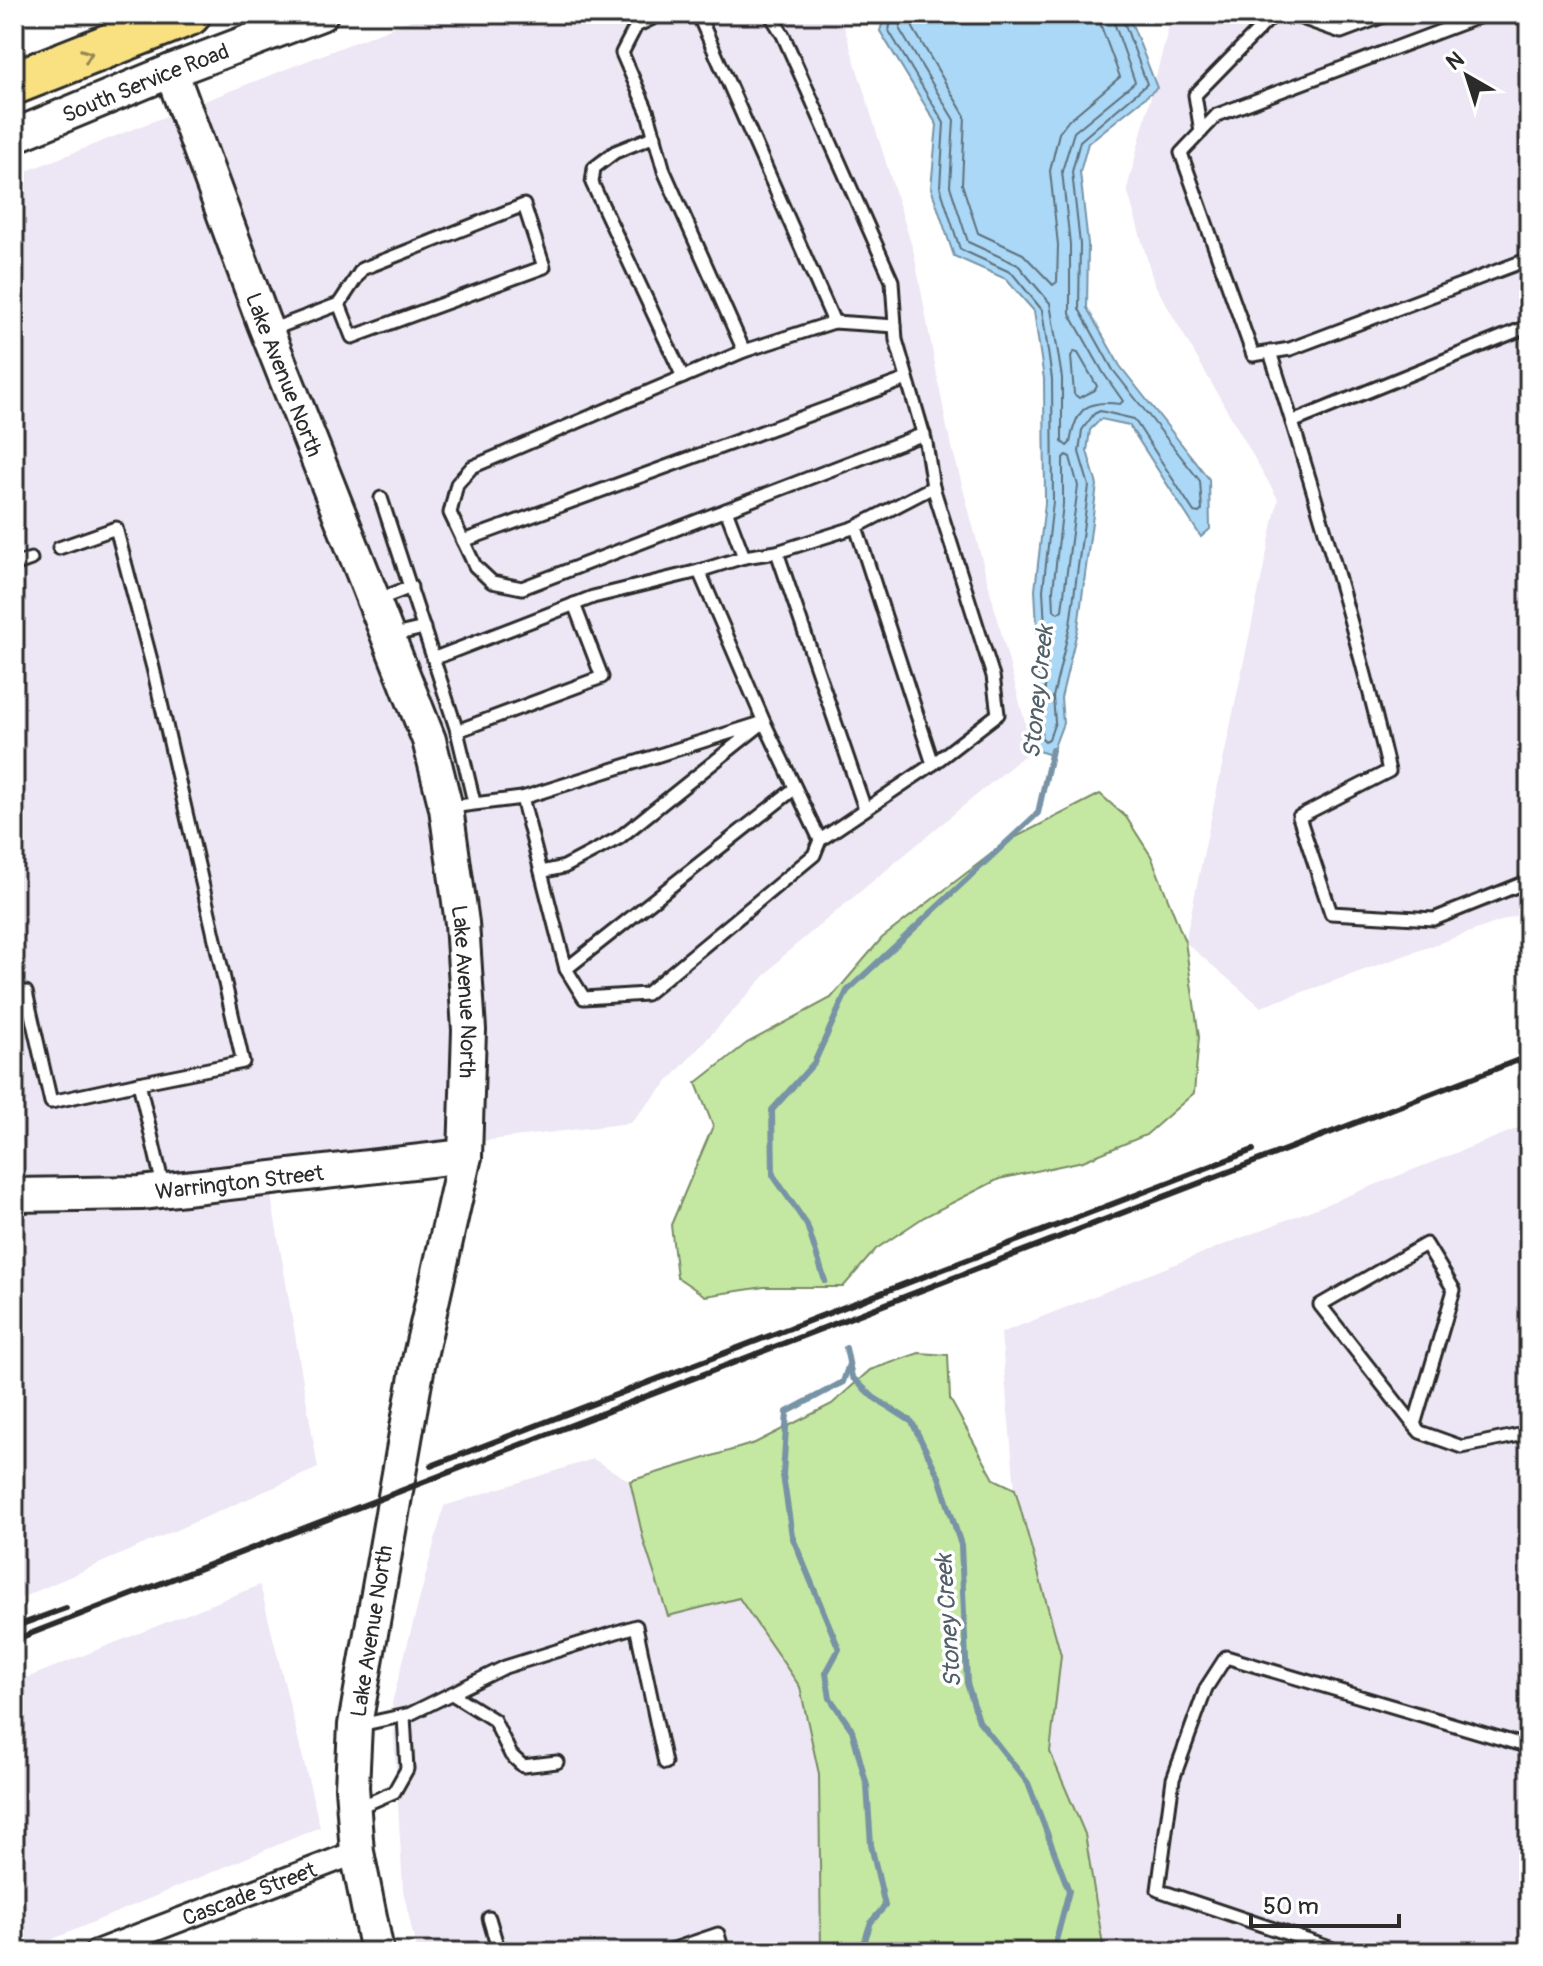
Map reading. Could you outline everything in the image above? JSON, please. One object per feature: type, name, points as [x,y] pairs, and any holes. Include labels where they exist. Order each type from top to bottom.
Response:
[{"type":"highway","points":[[14,83],[189,14]]},
{"type":"street","name":"South Service Road","points":[[14,136],[171,71],[321,14]]},
{"type":"street","name":"Lake Avenue North","points":[[171,71],[267,332],[429,740],[460,805],[462,923],[469,1030],[465,1156],[418,1365],[355,1725],[357,1852],[377,1952]]},
{"type":"street","name":"Warrington Street","points":[[14,1195],[141,1193],[465,1156]]},
{"type":"street","name":"Cascade Street","points":[[96,1952],[357,1852]]},
{"type":"lane","points":[[661,14],[636,26],[622,53],[648,113],[664,171],[744,351]]},
{"type":"lane","points":[[698,14],[834,322]]},
{"type":"lane","points":[[522,798],[566,969],[584,998],[646,994],[814,855],[820,840],[933,764],[998,714],[993,676],[933,487],[924,434],[896,340],[892,281],[783,35],[770,14]]},
{"type":"lane","points":[[1201,132],[1195,95],[1274,14]]},
{"type":"lane","points":[[1290,14],[1341,32],[1389,14]]},
{"type":"lane","points":[[1486,14],[1217,115],[1181,153],[1253,355],[1290,349],[1529,259]]},
{"type":"lane","points":[[655,136],[615,152],[594,168],[592,183],[683,377]]},
{"type":"lane","points":[[267,332],[339,304],[362,269],[524,205],[544,267],[352,337],[339,304]]},
{"type":"lane","points":[[895,326],[834,322],[744,351],[472,467],[457,484],[450,513],[475,566],[492,582],[522,588],[924,434]]},
{"type":"lane","points":[[1292,422],[1529,326]]},
{"type":"lane","points":[[1270,352],[1375,711],[1389,771],[1299,817],[1331,913],[1434,919],[1529,881]]},
{"type":"lane","points":[[463,541],[907,379]]},
{"type":"lane","points":[[435,658],[593,597],[744,557],[777,552],[856,527],[933,487]]},
{"type":"lane","points":[[381,498],[457,731],[460,805],[522,798],[764,722]]},
{"type":"lane","points":[[726,510],[744,557]]},
{"type":"lane","points":[[856,527],[933,764]]},
{"type":"lane","points":[[14,993],[26,992],[51,1102],[243,1062],[153,668],[116,528],[59,548]]},
{"type":"lane","points":[[777,552],[865,809]]},
{"type":"lane","points":[[14,565],[31,559]]},
{"type":"lane","points":[[699,571],[794,789],[820,840]]},
{"type":"lane","points":[[375,601],[411,587]]},
{"type":"lane","points":[[457,731],[602,677],[574,604]]},
{"type":"lane","points":[[389,636],[424,628]]},
{"type":"lane","points":[[541,872],[564,867],[619,838],[764,722]]},
{"type":"lane","points":[[566,969],[794,789]]},
{"type":"lane","points":[[139,1083],[164,1190]]},
{"type":"lane","points":[[1414,1425],[1454,1290],[1426,1244],[1320,1305],[1414,1425],[1420,1432],[1462,1447],[1529,1433]]},
{"type":"lane","points":[[355,1725],[404,1716],[505,1667],[636,1626],[665,1763]]},
{"type":"lane","points":[[1342,1952],[1158,1890],[1173,1779],[1206,1688],[1226,1657],[1529,1747]]},
{"type":"lane","points":[[452,1694],[494,1720],[511,1755],[523,1766],[557,1762]]},
{"type":"lane","points":[[354,1809],[394,1792],[407,1769],[404,1716]]},
{"type":"lane","points":[[489,1918],[499,1952]]},
{"type":"lane","points":[[665,1952],[718,1934],[723,1952]]},
{"type":"shaded area","points":[[426,14],[840,14],[914,253],[947,428],[1032,749],[785,954],[630,1123],[266,1167],[318,1468],[14,1601],[14,176]]},
{"type":"shaded area","points":[[1172,14],[1529,14],[1529,911],[1261,1007],[1185,942],[1278,499],[1154,283],[1127,189]]},
{"type":"shaded area","points":[[1529,1124],[1529,1952],[1104,1952],[1085,1834],[1050,1752],[1061,1655],[1015,1489],[1001,1333]]},
{"type":"shaded area","points":[[593,1459],[630,1481],[644,1542],[668,1616],[739,1598],[800,1687],[819,1774],[821,1952],[417,1952],[403,1890],[392,1703],[444,1506]]},
{"type":"shaded area","points":[[260,1585],[320,1827],[22,1952],[14,1952],[14,1683]]},
{"type":"green space","points":[[1100,794],[1126,817],[1151,856],[1185,942],[1199,1037],[1194,1093],[1146,1135],[1083,1161],[999,1179],[924,1217],[876,1249],[843,1287],[764,1287],[705,1296],[677,1277],[671,1225],[713,1126],[696,1083],[747,1043],[831,998],[882,938],[1008,841]]},
{"type":"green space","points":[[919,1353],[948,1355],[950,1399],[994,1479],[1015,1489],[1061,1655],[1050,1752],[1085,1834],[1104,1952],[821,1952],[819,1774],[800,1687],[739,1598],[668,1616],[644,1542],[630,1481],[755,1443],[832,1404],[870,1370]]},
{"type":"water","points":[[885,14],[1128,14],[1157,88],[1088,143],[1080,172],[1088,244],[1087,308],[1120,366],[1209,479],[1210,529],[1201,537],[1129,425],[1101,419],[1090,430],[1087,451],[1097,485],[1078,627],[1061,698],[1063,723],[1051,755],[1032,749],[1039,664],[1035,590],[1045,503],[1044,379],[1034,311],[1006,279],[954,256],[931,188],[937,125],[880,31]]},
{"type":"waterway","name":"Stoney Creek","points":[[825,1281],[807,1225],[773,1175],[772,1110],[814,1063],[847,991],[1038,813],[1052,750]]},
{"type":"waterway","name":"Stoney Creek","points":[[846,1348],[852,1377],[873,1397],[912,1422],[939,1477],[961,1545],[967,1683],[979,1721],[1028,1783],[1069,1891],[1053,1952]]},
{"type":"waterway","points":[[849,1364],[843,1382],[787,1412],[783,1475],[792,1536],[839,1649],[826,1673],[830,1698],[852,1730],[867,1786],[871,1845],[885,1906],[871,1922],[861,1952]]},
{"type":"railway","points":[[14,1640],[1529,1056]]},
{"type":"railway","points":[[431,1466],[1253,1150]]},
{"type":"railway","points":[[14,1627],[66,1608]]}]
